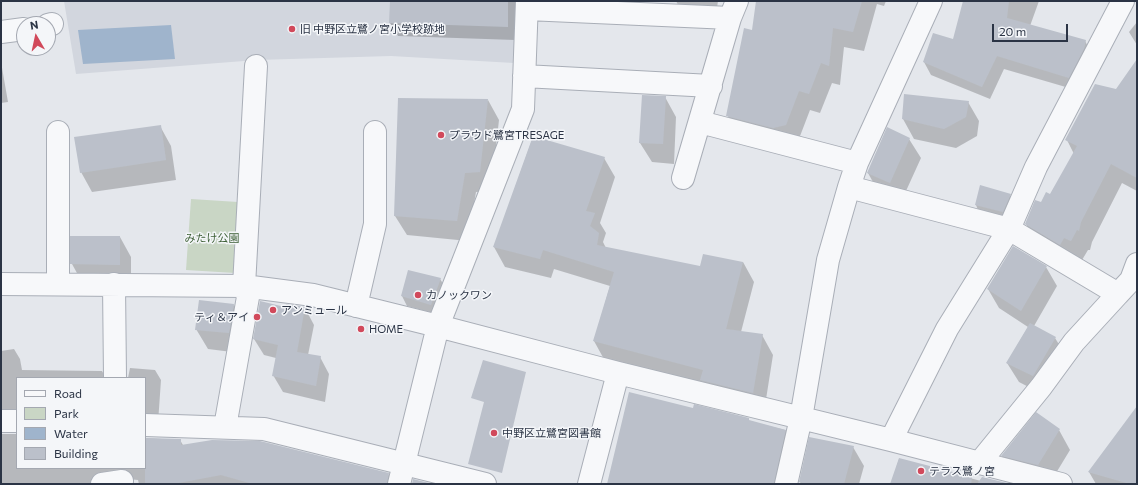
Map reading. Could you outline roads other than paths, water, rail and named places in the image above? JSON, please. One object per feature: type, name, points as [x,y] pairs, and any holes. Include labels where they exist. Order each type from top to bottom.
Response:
[{"type":"street","points":[[786,484],[801,418],[828,260],[849,187],[857,163],[931,1]]},
{"type":"street","points":[[891,440],[946,328],[1009,229],[1036,166],[1123,1]]},
{"type":"street","points":[[401,474],[438,326],[523,109],[527,5],[734,9],[683,178]]},
{"type":"street","points":[[1,32],[16,30]]},
{"type":"street","points":[[224,428],[248,297],[244,286],[256,66]]},
{"type":"street","points":[[524,76],[711,86]]},
{"type":"street","points":[[700,122],[857,163]]},
{"type":"street","points":[[58,132],[58,284]]},
{"type":"street","points":[[356,306],[374,224],[376,132]]},
{"type":"street","points":[[849,187],[1009,229],[1118,294]]},
{"type":"street","points":[[980,462],[1041,387],[1074,342],[1132,280],[1137,264]]},
{"type":"street","points":[[1,284],[244,286],[313,295],[618,373],[980,462],[1061,484]]},
{"type":"street","points":[[114,284],[115,377]]},
{"type":"street","points":[[589,484],[618,373]]},
{"type":"street","points":[[1,421],[16,421]]},
{"type":"street","points":[[146,425],[264,429],[401,474],[485,484]]},
{"type":"water","points":[[171,25],[175,59],[83,64],[78,30]]},
{"type":"place","name":"旧 中野区立鷺ノ宮小学校跡地","points":[[292,29]]},
{"type":"place","name":"プラウド鷺宮TRESAGE","points":[[441,135]]},
{"type":"place","name":"カノックワン","points":[[418,295]]},
{"type":"place","name":"アンミュール","points":[[273,310]]},
{"type":"place","name":"ティ＆アイ","points":[[257,317]]},
{"type":"place","name":"HOME","points":[[361,329]]},
{"type":"place","name":"中野区立鷺宮図書館","points":[[494,433]]},
{"type":"place","name":"テラス鷺ノ宮","points":[[921,471]]},
{"type":"park label","name":"みたけ公園","points":[[212,238]]}]
